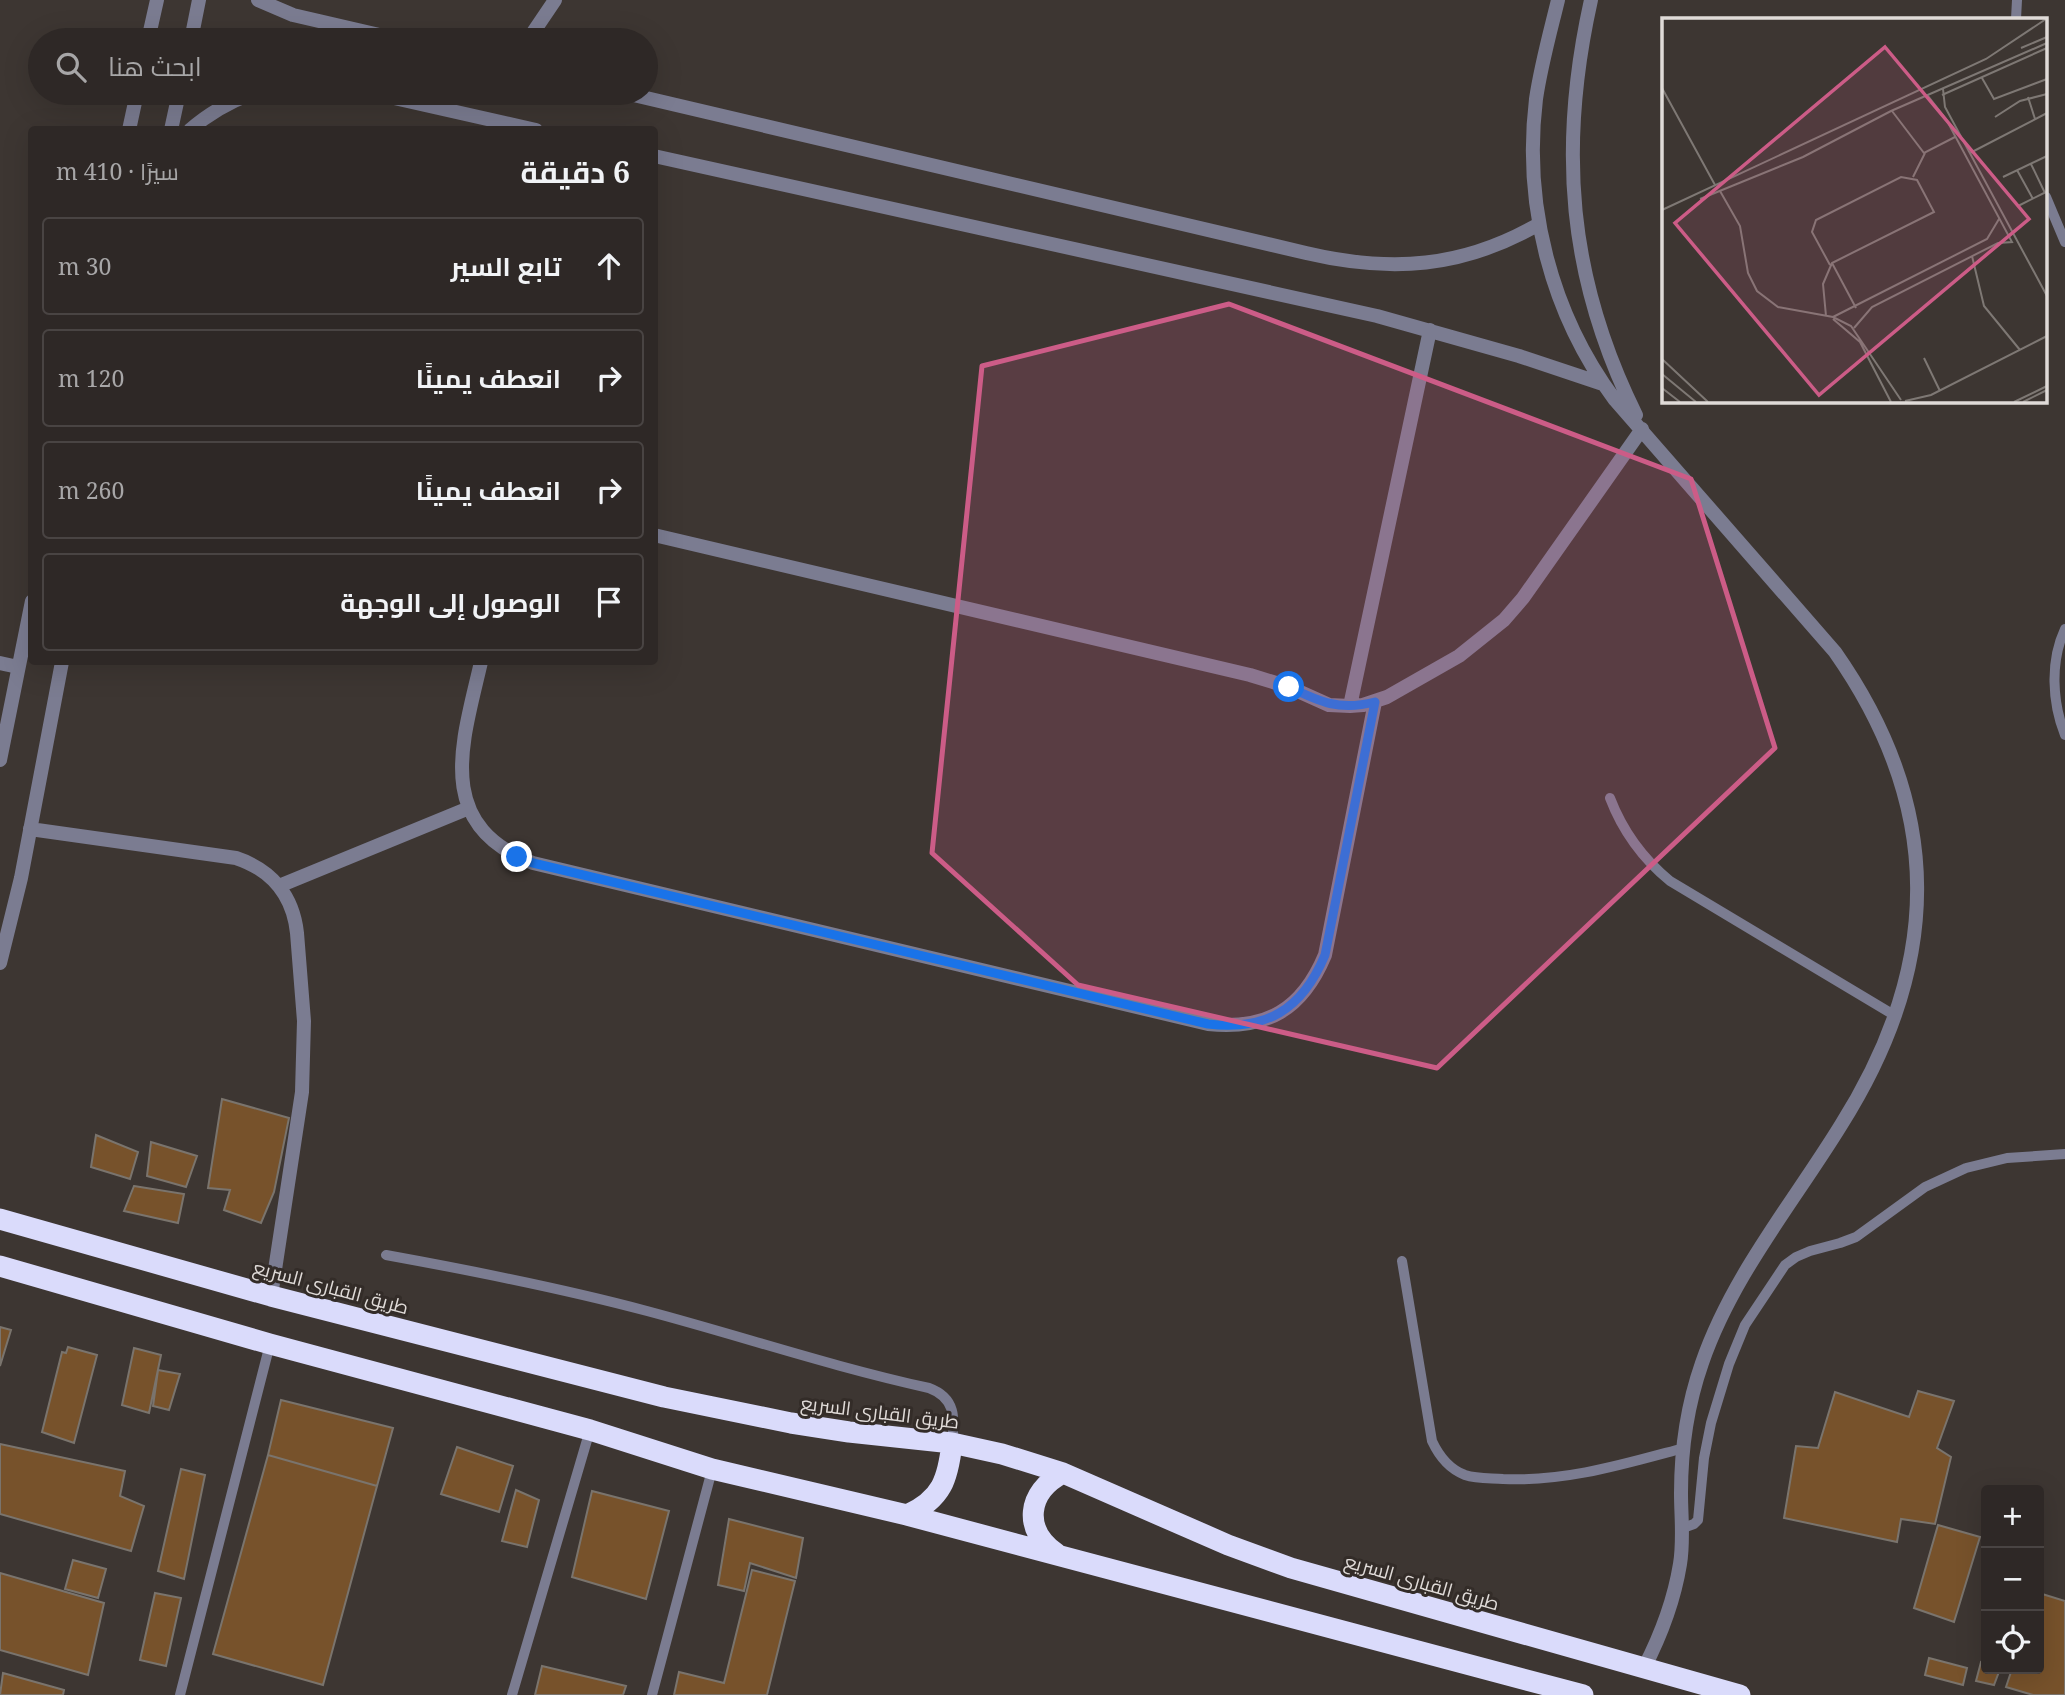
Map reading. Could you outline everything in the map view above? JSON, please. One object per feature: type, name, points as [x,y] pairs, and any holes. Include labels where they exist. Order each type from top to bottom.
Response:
[{"type":"highway","name":"طريق القبارى السريع","points":[[0,1219],[271,1296],[734,1413],[849,1432],[952,1443],[1002,1454],[1063,1473],[1228,1545],[1291,1568],[1740,1695]]},
{"type":"highway","points":[[7,1270],[590,1430],[712,1469],[907,1515],[1584,1695]]},
{"type":"highway","points":[[907,1515],[929,1502],[938,1492],[949,1468],[952,1443]]},
{"type":"highway","points":[[1060,1556],[1047,1547],[1038,1535],[1033,1521],[1034,1505],[1040,1491],[1049,1480],[1063,1473]]},
{"type":"street","points":[[151,28],[157,0]]},
{"type":"street","points":[[193,28],[199,0]]},
{"type":"street","points":[[258,0],[293,15],[349,28]]},
{"type":"street","points":[[536,28],[555,0]]},
{"type":"street","points":[[1558,0],[1542,66],[1534,119],[1533,161],[1539,224],[1550,272],[1568,319],[1603,384],[1835,652],[1872,709],[1886,739],[1908,803],[1917,870],[1915,937],[1894,1015],[1862,1088],[1736,1287],[1701,1364],[1690,1406],[1684,1448],[1681,1491],[1683,1528],[1675,1591],[1667,1619],[1644,1668]]},
{"type":"street","points":[[1591,0],[1578,66],[1573,113],[1571,160],[1574,206],[1590,299],[1613,365],[1642,429]]},
{"type":"street","points":[[658,101],[1359,264],[1414,265],[1467,256],[1517,237],[1539,224]]},
{"type":"street","points":[[131,126],[135,105]]},
{"type":"street","points":[[173,126],[177,105]]},
{"type":"street","points":[[195,126],[225,105]]},
{"type":"street","points":[[425,105],[518,126]]},
{"type":"street","points":[[658,157],[1317,302],[1430,330],[1603,384]]},
{"type":"street","points":[[1350,706],[1430,330]]},
{"type":"street","points":[[658,536],[1250,675],[1289,687],[1321,702],[1350,706],[1375,702],[1459,656],[1504,620],[1541,575],[1642,429]]},
{"type":"street","points":[[0,760],[28,620]]},
{"type":"street","points":[[0,663],[18,667]]},
{"type":"street","points":[[0,963],[30,829],[61,665]]},
{"type":"street","points":[[480,665],[461,760],[462,784],[469,808],[478,823],[495,842],[517,857],[1194,1021],[1232,1027],[1257,1023],[1280,1013],[1300,998],[1315,978],[1325,955],[1375,702]]},
{"type":"street","points":[[279,886],[469,808]]},
{"type":"street","points":[[30,829],[236,858],[260,868],[286,896],[296,920],[304,1056],[298,1127],[271,1296]]},
{"type":"lane","points":[[2016,18],[2017,0]]},
{"type":"lane","points":[[2048,202],[2065,242]]},
{"type":"lane","points":[[2065,629],[2058,649],[2055,678],[2059,718],[2065,735]]},
{"type":"lane","points":[[1610,798],[1640,853],[1670,881],[1894,1015]]},
{"type":"lane","points":[[1683,1528],[1698,1520],[1704,1458],[1711,1423],[1736,1344],[1756,1306],[1785,1265],[1796,1256],[1856,1237],[1925,1187],[1955,1172],[2007,1158],[2065,1154]]},
{"type":"lane","points":[[386,1255],[534,1284],[644,1310],[851,1370],[929,1388],[938,1391],[951,1404],[955,1423],[952,1443]]},
{"type":"lane","points":[[1402,1261],[1433,1441],[1445,1461],[1454,1469],[1476,1478],[1541,1479],[1592,1472],[1684,1448]]},
{"type":"lane","points":[[180,1695],[270,1344]]},
{"type":"lane","points":[[512,1695],[590,1430]]},
{"type":"lane","points":[[652,1695],[712,1469]]},
{"type":"highlighted area","points":[[1229,304],[1691,479],[1775,748],[1437,1068],[1078,985],[932,853],[982,366]]},
{"type":"building","points":[[222,1099],[289,1118],[274,1192],[261,1223],[224,1210],[230,1190],[208,1188]]},
{"type":"building","points":[[96,1135],[138,1152],[130,1179],[91,1167]]},
{"type":"building","points":[[151,1142],[197,1156],[186,1187],[147,1176]]},
{"type":"building","points":[[134,1186],[184,1194],[178,1223],[124,1211]]},
{"type":"building","points":[[0,1327],[11,1330],[0,1366]]},
{"type":"building","points":[[68,1347],[97,1355],[74,1443],[42,1432],[62,1352],[66,1353]]},
{"type":"building","points":[[134,1348],[161,1355],[149,1413],[122,1405]]},
{"type":"building","points":[[158,1370],[180,1374],[169,1410],[153,1406]]},
{"type":"building","points":[[1918,1391],[1954,1401],[1937,1448],[1951,1457],[1935,1524],[1901,1519],[1897,1542],[1784,1518],[1796,1446],[1818,1448],[1835,1392],[1909,1417]]},
{"type":"building","points":[[281,1400],[393,1428],[377,1486],[268,1455]]},
{"type":"building","points":[[0,1444],[125,1471],[120,1496],[144,1506],[131,1551],[0,1514]]},
{"type":"building","points":[[457,1447],[513,1466],[499,1512],[441,1494]]},
{"type":"building","points":[[268,1455],[377,1486],[323,1685],[213,1654]]},
{"type":"building","points":[[181,1469],[205,1475],[184,1579],[158,1571]]},
{"type":"building","points":[[516,1490],[539,1500],[527,1547],[502,1541]]},
{"type":"building","points":[[592,1491],[669,1511],[646,1599],[572,1577]]},
{"type":"building","points":[[729,1519],[803,1538],[796,1578],[750,1563],[744,1591],[718,1585]]},
{"type":"building","points":[[1938,1525],[1980,1537],[1954,1622],[1914,1608]]},
{"type":"building","points":[[73,1560],[106,1569],[98,1598],[65,1589]]},
{"type":"building","points":[[752,1570],[795,1581],[767,1695],[674,1695],[679,1672],[724,1683]]},
{"type":"building","points":[[0,1573],[104,1603],[88,1675],[0,1650]]},
{"type":"building","points":[[155,1593],[181,1598],[166,1666],[140,1660]]},
{"type":"building","points":[[2044,1595],[2065,1601],[2065,1695],[2033,1695],[2006,1687],[2010,1674],[2044,1674]]},
{"type":"building","points":[[1929,1658],[1967,1668],[1963,1685],[1925,1675]]},
{"type":"building","points":[[1981,1662],[1981,1674],[1998,1674],[1994,1685],[1976,1681]]},
{"type":"building","points":[[542,1666],[626,1686],[623,1695],[535,1695]]},
{"type":"building","points":[[3,1673],[64,1690],[63,1695],[0,1695]]},
{"type":"route","points":[[517,857],[1208,1024],[1232,1027],[1257,1023],[1280,1013],[1300,998],[1315,978],[1325,955],[1375,702],[1338,706],[1321,702],[1289,687]]}]
